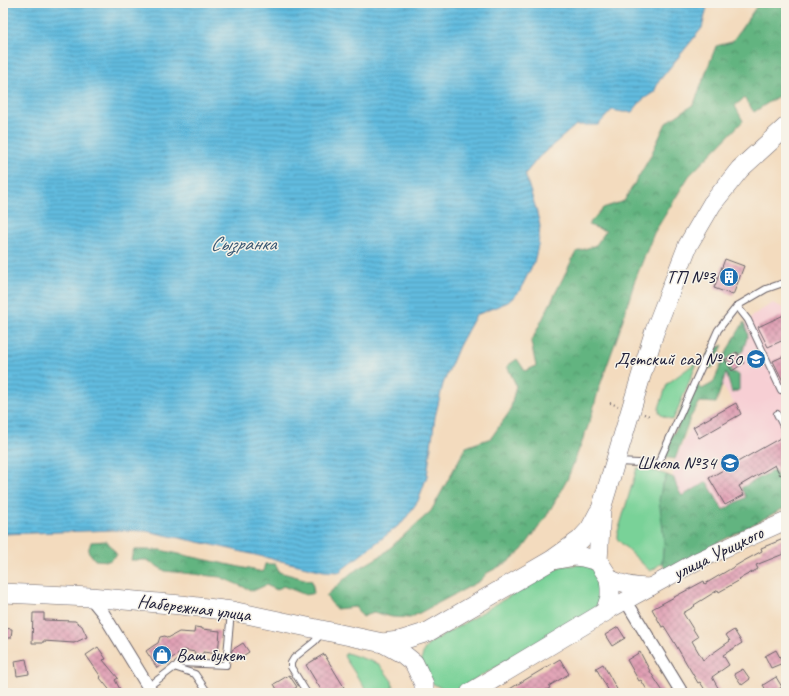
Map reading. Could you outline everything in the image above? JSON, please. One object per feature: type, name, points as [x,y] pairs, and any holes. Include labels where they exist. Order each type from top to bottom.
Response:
[{"type":"main road","points":[[382,643],[398,641],[428,632],[552,560],[580,540],[590,529],[601,509],[654,332],[688,245],[712,204],[740,168],[786,127]]},
{"type":"main road","points":[[601,509],[598,561],[610,578],[618,582],[637,587],[651,587]]},
{"type":"main road","name":"улица Урицкого","points":[[605,612],[699,560],[786,522]]},
{"type":"main road","points":[[552,560],[575,556],[598,561]]},
{"type":"main road","points":[[470,693],[605,612],[610,597],[610,578]]},
{"type":"main road","name":"Набережная улица","points":[[3,593],[90,597],[232,611],[382,643]]},
{"type":"main road","points":[[414,663],[420,646],[428,632]]},
{"type":"main road","points":[[382,643],[402,654],[414,663],[428,690]]},
{"type":"street","points":[[90,597],[103,613],[150,690]]},
{"type":"street","points":[[626,601],[682,693]]},
{"type":"lane","points":[[615,462],[658,464],[718,330],[737,306],[766,289],[786,282]]},
{"type":"lane","points":[[737,306],[748,320],[781,390]]},
{"type":"lane","points":[[777,414],[786,432]]},
{"type":"lane","points":[[150,690],[180,663],[226,665],[232,611]]},
{"type":"lane","points":[[307,693],[291,667],[291,663],[294,658],[314,642],[324,630]]},
{"type":"lane","points":[[174,667],[195,674],[208,693]]},
{"type":"shaded area","name":"Школа №34","points":[[773,303],[786,309],[786,407],[784,407],[786,412],[786,494],[709,538],[678,491],[673,480],[675,459],[690,429],[734,404],[717,377],[743,327],[753,315]]},
{"type":"green space","points":[[761,3],[786,3],[786,91],[754,112],[744,98],[735,106],[743,121],[689,176],[654,233],[635,280],[619,332],[599,388],[590,421],[567,480],[546,517],[522,550],[508,562],[487,573],[480,581],[410,618],[392,617],[373,612],[363,617],[355,607],[336,609],[326,596],[351,573],[382,555],[431,511],[466,447],[491,438],[510,411],[516,385],[507,366],[517,359],[525,371],[536,366],[531,342],[576,252],[596,245],[606,231],[588,225],[603,208],[624,201],[649,159],[666,123],[694,104],[716,46],[732,42],[756,7]]},
{"type":"green space","points":[[744,322],[748,334],[743,351],[729,359],[731,371],[739,375],[739,390],[732,393],[726,372],[716,403],[700,402],[690,418],[675,459],[663,457],[666,443],[678,427],[678,416],[695,382],[702,389],[713,383],[729,347]]},
{"type":"green space","points":[[723,345],[712,368],[705,368],[705,361],[710,351]]},
{"type":"green space","points":[[698,361],[673,420],[661,415],[659,408],[667,384]]},
{"type":"green space","points":[[637,468],[648,469],[667,475],[662,486],[664,540],[662,562],[650,571],[617,538]]},
{"type":"green space","points":[[774,470],[779,479],[786,476],[786,507],[710,547],[671,570],[665,569],[662,562],[664,540],[659,500],[662,486],[667,475],[674,478],[677,488],[682,496],[707,482],[723,510],[746,497],[741,488]]},
{"type":"green space","points":[[107,541],[117,555],[109,561],[95,560],[88,551],[91,542]]},
{"type":"green space","points":[[134,550],[160,550],[263,572],[265,564],[275,564],[279,572],[312,581],[314,593],[306,595],[283,586],[277,590],[266,585],[253,591],[220,577],[165,571],[147,560],[131,560]]},
{"type":"green space","points":[[587,564],[603,577],[599,609],[458,689],[452,691],[432,683],[421,661],[424,650],[430,643],[561,566]]},
{"type":"green space","points":[[347,653],[379,664],[392,681],[393,688],[386,693],[368,693],[345,658],[344,655]]},
{"type":"water","name":"Сызранка","points":[[3,3],[708,3],[702,28],[659,81],[654,92],[642,100],[632,112],[612,110],[598,125],[576,125],[539,157],[525,174],[540,226],[538,246],[534,262],[519,292],[508,302],[476,315],[459,346],[443,384],[435,417],[427,476],[418,501],[403,522],[339,572],[324,571],[146,531],[113,530],[3,534]]},
{"type":"building","name":"ТП №3","points":[[725,259],[744,266],[733,295],[714,288]]},
{"type":"building","points":[[786,314],[786,339],[768,347],[758,327]]},
{"type":"building","points":[[737,352],[744,363],[732,371],[725,360]]},
{"type":"building","points":[[786,355],[786,387],[773,361]]},
{"type":"building","points":[[736,403],[741,414],[699,438],[693,427]]},
{"type":"building","points":[[782,437],[786,444],[786,471],[780,475],[775,465],[739,486],[744,495],[725,505],[709,478]]},
{"type":"building","points":[[786,538],[786,553],[756,565],[758,569],[719,592],[718,590],[683,613],[698,637],[692,641],[703,660],[730,641],[726,635],[734,630],[742,643],[723,655],[729,665],[712,677],[721,693],[707,693],[700,682],[698,683],[674,642],[664,626],[662,627],[652,609],[704,581],[705,584],[762,551],[761,548]]},
{"type":"building","points":[[33,613],[44,613],[44,620],[75,621],[82,626],[87,637],[74,643],[43,641],[43,643],[32,643]]},
{"type":"building","points":[[195,627],[220,631],[218,654],[203,652],[203,655],[194,654],[195,652],[184,650],[157,668],[146,651],[158,643],[160,637],[165,636],[168,638],[179,632],[194,633]]},
{"type":"building","points":[[618,627],[625,638],[612,646],[605,635]]},
{"type":"building","points":[[3,628],[12,629],[11,638],[3,638]]},
{"type":"building","points":[[243,643],[249,652],[235,661],[231,655],[232,650]]},
{"type":"building","points":[[98,647],[106,659],[103,660],[118,678],[115,680],[122,693],[112,693],[100,678],[101,677],[86,655]]},
{"type":"building","points":[[776,650],[783,663],[771,668],[765,656]]},
{"type":"building","points":[[640,652],[664,693],[649,693],[641,680],[639,681],[627,660]]},
{"type":"building","points":[[324,654],[344,687],[334,693],[323,693],[306,665]]},
{"type":"building","points":[[26,659],[29,674],[17,676],[15,661]]},
{"type":"building","points":[[560,659],[569,674],[549,686],[550,688],[541,693],[503,693]]},
{"type":"building","points":[[603,664],[619,693],[610,693],[596,668]]},
{"type":"building","points":[[743,669],[750,679],[742,685],[734,674]]},
{"type":"building","points":[[289,675],[297,687],[287,693],[279,693],[274,684]]},
{"type":"building","points":[[776,677],[782,687],[772,693],[768,693],[763,685]]},
{"type":"place","name":"ТП №3","points":[[729,277]]},
{"type":"place","name":"Детский сад № 50","points":[[756,359]]},
{"type":"place","name":"Школа №34","points":[[730,463]]},
{"type":"place","name":"Ваш букет","points":[[162,655]]}]
